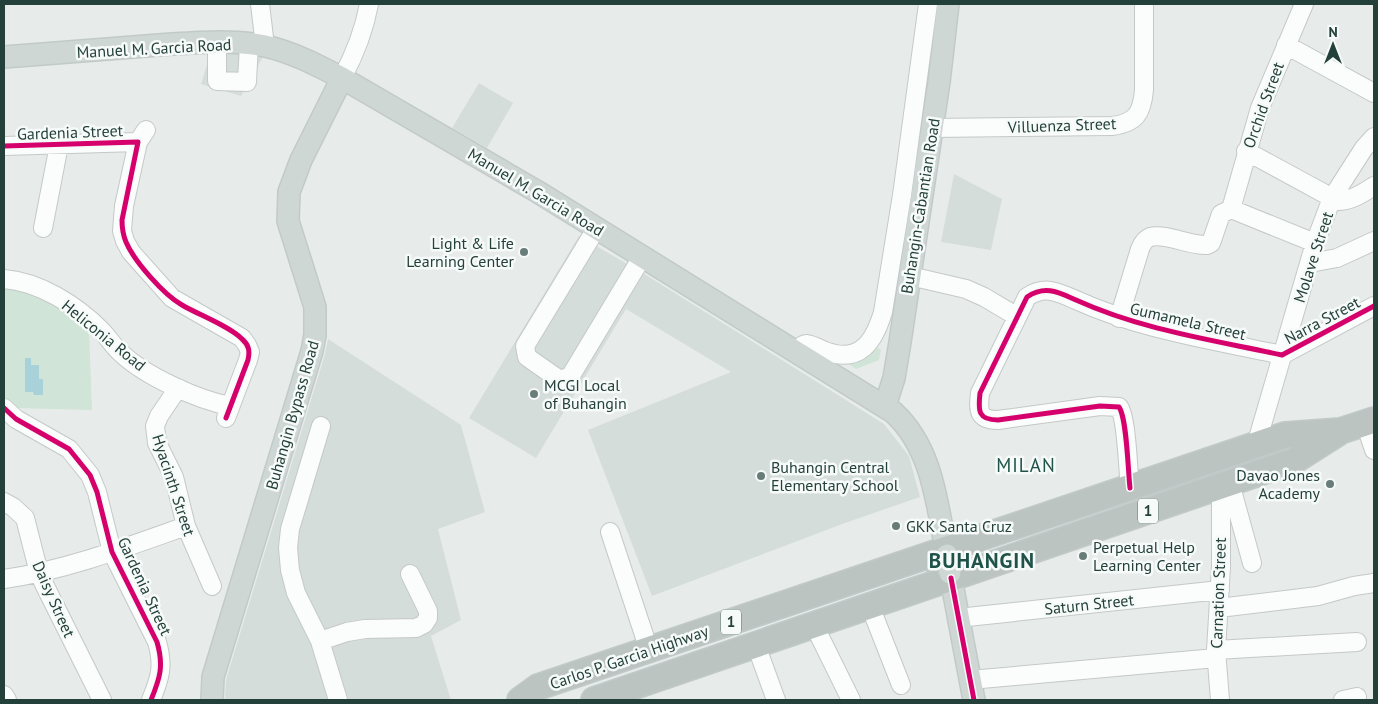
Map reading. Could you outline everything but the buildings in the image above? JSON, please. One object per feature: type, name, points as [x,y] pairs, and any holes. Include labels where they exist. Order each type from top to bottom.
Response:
[{"type":"highway","name":"Carlos P. Garcia Highway","points":[[545,700],[1370,421]]},
{"type":"highway","name":"Carlos P. Garcia Highway","points":[[594,700],[870,606],[948,564],[1130,488],[1285,435],[1340,431]]},
{"type":"highway","name":"Carlos P. Garcia Highway","points":[[520,700],[538,688],[649,650],[1225,485],[1294,461],[1340,431]]},
{"type":"main road","name":"Buhangin-Cabantian Road","points":[[885,406],[895,370],[893,314],[910,276],[939,82],[948,4]]},
{"type":"main road","name":"Manuel M. Garcia Road","points":[[4,57],[216,43],[257,45],[307,61],[342,78],[459,145],[885,406],[909,428],[922,454],[935,491],[972,690]]},
{"type":"main road","name":"Buhangin Bypass Road","points":[[212,700],[213,677],[315,336],[315,307],[288,220],[289,192],[301,160],[342,78]]},
{"type":"street","points":[[216,43],[217,81],[247,82],[257,45],[260,4]]},
{"type":"street","points":[[342,78],[354,56],[364,29],[369,4]]},
{"type":"street","points":[[798,351],[806,344],[834,353],[858,352],[866,347],[893,314],[902,195],[928,4]]},
{"type":"street","name":"Villuenza Street","points":[[932,128],[1112,126],[1122,125],[1130,121],[1143,104],[1144,4]]},
{"type":"street","name":"Orchid Street","points":[[1231,209],[1246,151],[1260,108],[1304,4]]},
{"type":"street","points":[[1286,45],[1374,93]]},
{"type":"street","points":[[918,79],[939,82]]},
{"type":"street","name":"Gardenia Street","points":[[4,146],[59,144],[142,136],[122,220],[122,231],[125,241],[131,252],[172,298],[242,338],[247,345],[250,352],[248,360],[228,412]]},
{"type":"street","name":"Molave Street","points":[[1256,445],[1316,242],[1332,198],[1364,148],[1374,137]]},
{"type":"street","points":[[43,228],[59,144]]},
{"type":"street","points":[[1246,151],[1338,201],[1357,196],[1374,186]]},
{"type":"street","points":[[1119,318],[1140,249],[1144,242],[1150,238],[1162,237],[1207,245],[1214,238],[1222,214],[1231,209],[1316,242]]},
{"type":"street","points":[[596,229],[525,346],[527,357],[557,378],[562,379],[570,376],[642,257]]},
{"type":"street","points":[[1310,263],[1337,258],[1374,241]]},
{"type":"street","points":[[910,276],[966,289],[984,297],[1016,316]]},
{"type":"street","name":"Heliconia Road","points":[[4,279],[27,283],[60,299],[92,321],[121,354],[178,388],[228,412]]},
{"type":"street","name":"Gumamela Street","points":[[1130,488],[1123,423],[1119,407],[1100,406],[998,420],[986,420],[982,417],[978,405],[980,393],[1016,316],[1027,297],[1042,290],[1062,294],[1119,318],[1153,328],[1282,355]]},
{"type":"street","name":"Narra Street","points":[[1282,355],[1374,306]]},
{"type":"street","name":"Hyacinth Street","points":[[178,388],[159,416],[155,426],[157,443],[174,477],[186,526],[212,586]]},
{"type":"street","name":"Gardenia Street","points":[[4,408],[16,419],[69,448],[90,475],[97,492],[112,552],[157,642],[161,654],[161,671],[151,700]]},
{"type":"street","points":[[1370,421],[1374,450]]},
{"type":"street","points":[[321,426],[290,529],[288,548],[290,570],[296,593],[320,641],[338,700]]},
{"type":"street","points":[[1225,485],[1252,563]]},
{"type":"street","name":"Carnation Street","points":[[1220,700],[1216,654],[1225,485]]},
{"type":"street","name":"Daisy Street","points":[[4,502],[25,518],[39,573],[102,700]]},
{"type":"street","points":[[4,579],[39,573],[112,552],[186,526]]},
{"type":"street","points":[[610,532],[649,650]]},
{"type":"street","points":[[320,641],[347,632],[365,629],[416,628],[424,624],[428,618],[428,611],[410,574]]},
{"type":"street","points":[[1219,608],[1318,596],[1354,586],[1374,583]]},
{"type":"street","name":"Saturn Street","points":[[958,618],[1220,590]]},
{"type":"street","points":[[870,606],[901,686]]},
{"type":"street","points":[[814,625],[851,700]]},
{"type":"street","points":[[972,690],[1216,654],[1357,642]]},
{"type":"street","points":[[756,645],[776,700]]},
{"type":"street","points":[[4,694],[7,700]]},
{"type":"shaded area","points":[[211,52],[264,55],[241,96],[201,84]]},
{"type":"shaded area","points":[[479,83],[513,103],[487,148],[452,128]]},
{"type":"shaded area","points":[[954,174],[1002,199],[991,250],[941,242]]},
{"type":"shaded area","name":"Buhangin Central Elementary School","points":[[579,236],[646,275],[884,424],[909,456],[920,497],[845,523],[652,596],[588,430],[731,372],[626,309],[536,458],[469,418]]},
{"type":"shaded area","points":[[328,339],[461,425],[485,512],[438,529],[461,620],[431,636],[451,700],[225,700],[226,680]]},
{"type":"green space","points":[[4,284],[29,291],[49,301],[89,330],[92,410],[13,408],[4,396]]},
{"type":"green space","points":[[872,344],[881,350],[879,360],[856,369],[844,361]]},
{"type":"water","points":[[25,358],[31,358],[31,365],[39,365],[39,379],[43,379],[43,395],[25,392]]},
{"type":"tunnel","points":[[926,571],[970,557]]},
{"type":"cycle path","points":[[4,146],[138,142],[122,220],[124,237],[130,250],[142,268],[167,294],[182,305],[230,330],[244,341],[248,348],[248,360],[226,418]]},
{"type":"cycle path","points":[[1130,488],[1124,422],[1119,407],[1100,406],[998,420],[986,418],[981,413],[979,405],[980,393],[1027,297],[1040,291],[1052,291],[1152,327],[1282,355],[1374,306]]},
{"type":"cycle path","points":[[4,408],[16,419],[69,449],[90,475],[97,492],[112,552],[157,642],[161,665],[157,685],[151,700]]},
{"type":"cycle path","points":[[951,578],[974,700]]},
{"type":"place","name":"Light & Life Learning Center","points":[[524,252]]},
{"type":"place","name":"MCGI Local of Buhangin","points":[[534,394]]},
{"type":"place","name":"Buhangin Central Elementary School","points":[[761,476]]},
{"type":"place","name":"Davao Jones Academy","points":[[1330,484]]},
{"type":"place","name":"GKK Santa Cruz","points":[[896,526]]},
{"type":"place","name":"Perpetual Help Learning Center","points":[[1083,556]]},
{"type":"district","name":"MILAN","points":[[1026,465]]},
{"type":"district","name":"BUHANGIN","points":[[982,561]]}]
